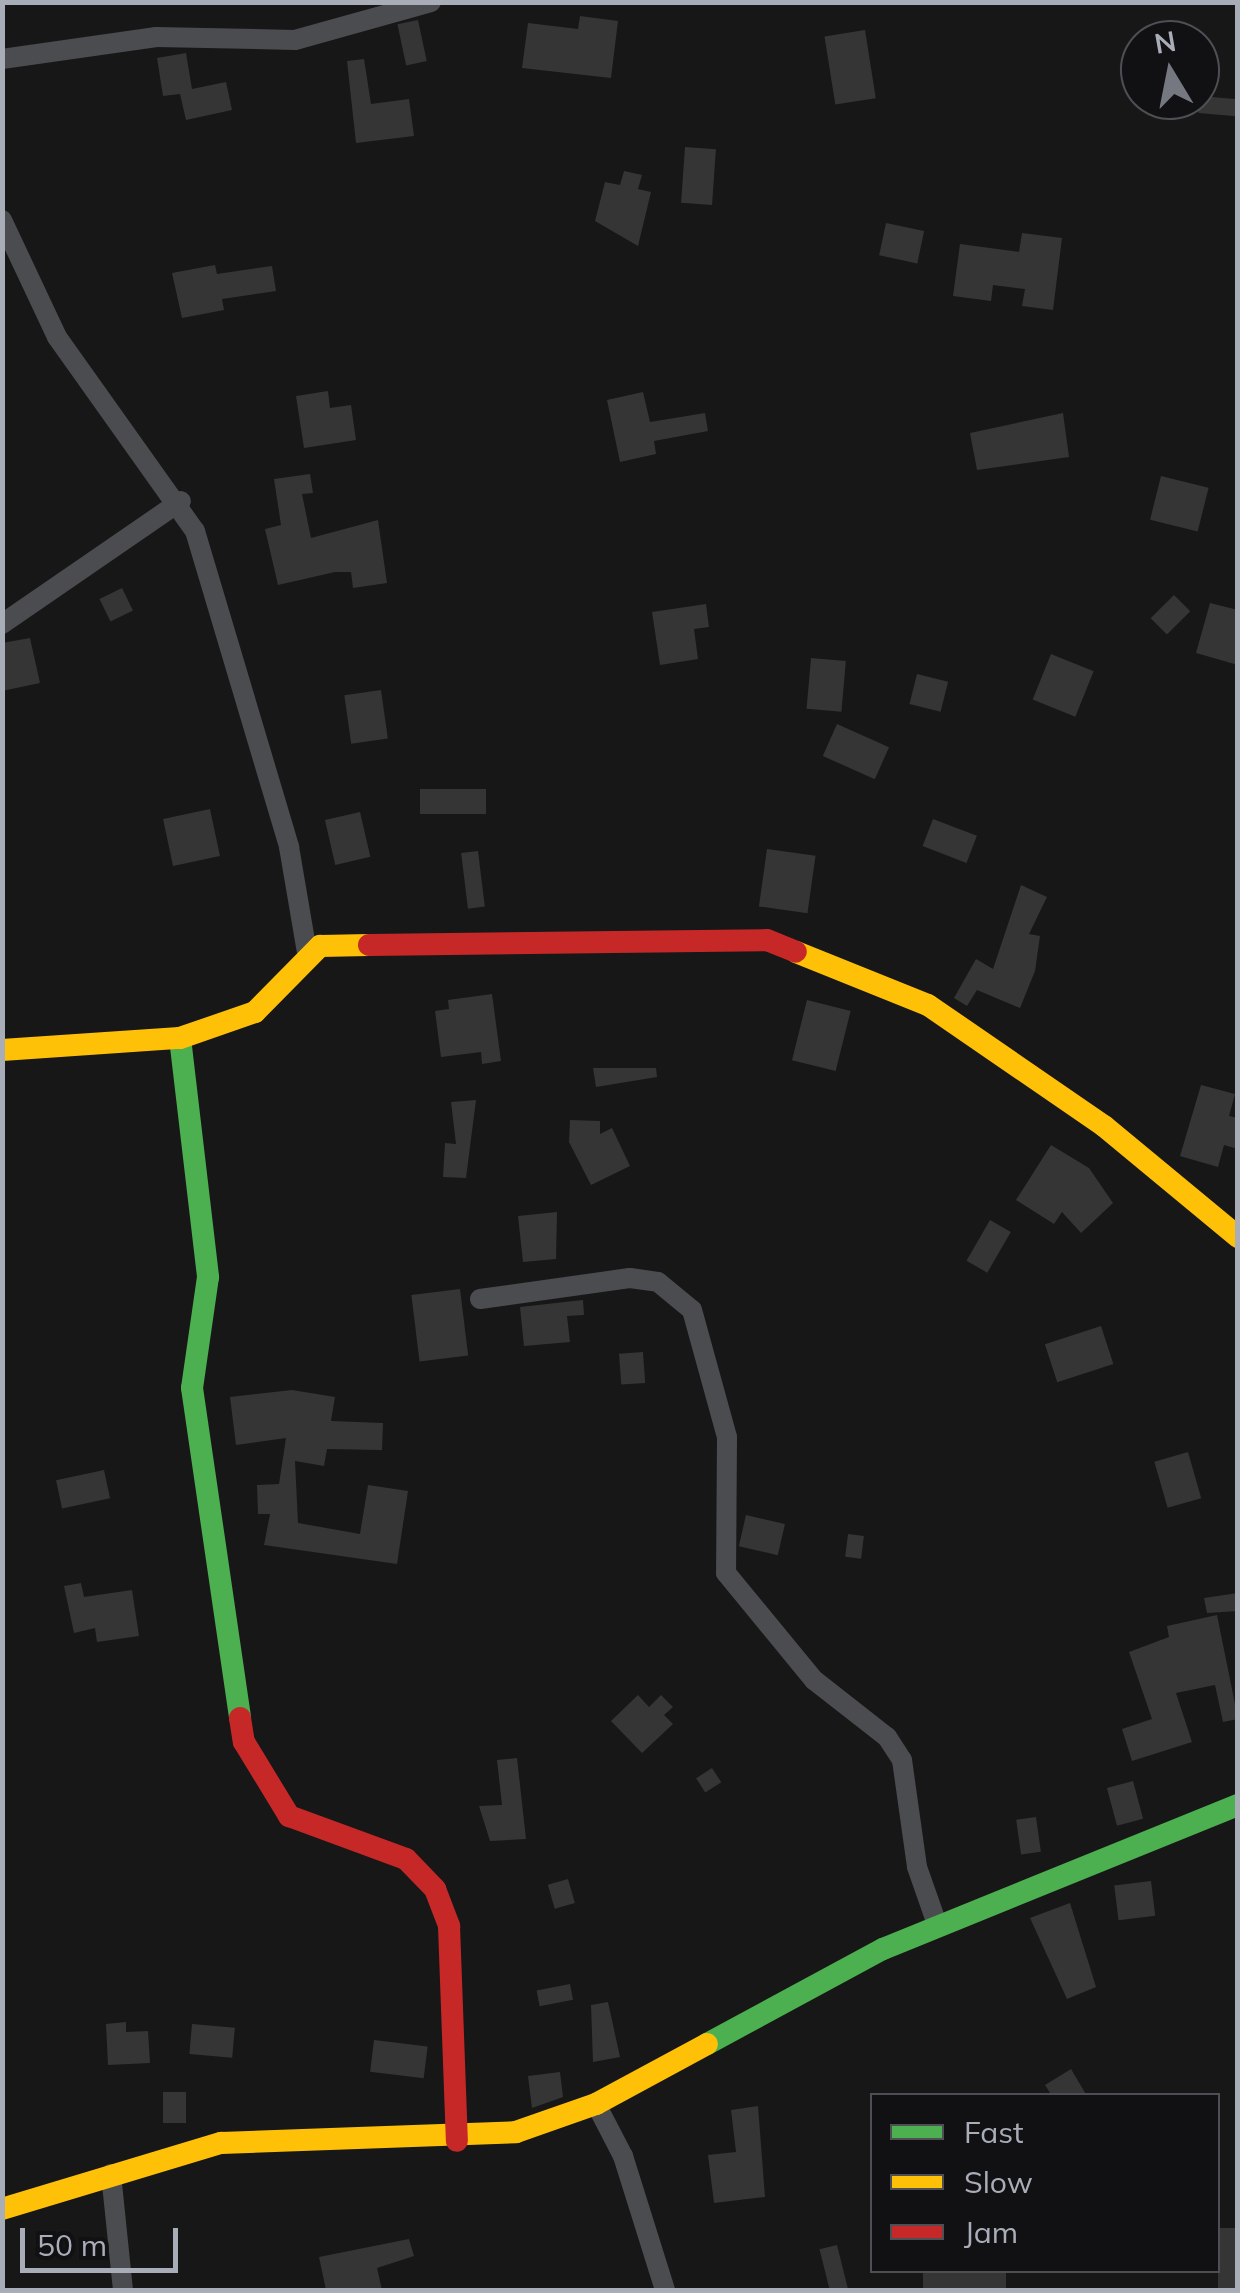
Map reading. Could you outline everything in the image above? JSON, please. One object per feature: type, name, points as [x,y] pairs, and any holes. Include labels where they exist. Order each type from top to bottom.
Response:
[{"type":"street","points":[[2,59],[156,37],[295,40],[432,2]]},
{"type":"street","points":[[2,220],[57,338],[180,501],[289,847],[307,952]]},
{"type":"street","points":[[2,624],[180,501]]},
{"type":"street","points":[[2,1050],[180,1038],[255,1012],[307,952],[409,941],[767,940],[928,1005],[1104,1126],[1238,1238]]},
{"type":"street","points":[[180,1038],[208,1278],[192,1388],[244,1742],[289,1816],[406,1859],[436,1888],[450,1926],[456,2141]]},
{"type":"street","points":[[480,1299],[630,1278],[658,1282],[692,1310],[727,1438],[726,1573],[814,1680],[887,1737],[902,1760],[917,1867],[937,1924]]},
{"type":"street","points":[[2,2209],[111,2174],[278,2136],[456,2141],[596,2104],[937,1924],[1238,1805]]},
{"type":"street","points":[[596,2104],[623,2156],[665,2290]]},
{"type":"street","points":[[111,2174],[123,2290]]},
{"type":"building","points":[[580,16],[618,21],[611,78],[522,68],[528,23],[578,29]]},
{"type":"building","points":[[418,20],[427,61],[406,65],[397,24]]},
{"type":"building","points":[[865,30],[876,98],[835,105],[825,36]]},
{"type":"building","points":[[186,53],[192,89],[226,82],[232,110],[186,120],[180,94],[163,96],[157,58]]},
{"type":"building","points":[[364,59],[371,104],[409,99],[414,136],[356,143],[347,61]]},
{"type":"building","points":[[1220,98],[1238,99],[1236,116],[1220,115]]},
{"type":"building","points":[[685,147],[716,149],[712,205],[681,203]]},
{"type":"building","points":[[624,171],[642,175],[638,189],[651,192],[638,246],[595,221],[605,182],[620,185]]},
{"type":"building","points":[[886,223],[924,231],[917,263],[879,255]]},
{"type":"building","points":[[1022,233],[1062,238],[1053,310],[1022,306],[1025,289],[993,285],[991,301],[953,296],[960,244],[1019,252]]},
{"type":"building","points":[[215,265],[217,274],[272,266],[276,291],[222,299],[224,310],[182,318],[172,273]]},
{"type":"building","points":[[328,391],[330,408],[351,405],[356,440],[304,448],[296,396]]},
{"type":"building","points":[[643,392],[650,422],[705,413],[708,431],[654,441],[656,454],[620,462],[607,400]]},
{"type":"building","points":[[1063,413],[1069,457],[977,470],[970,433]]},
{"type":"building","points":[[310,474],[313,493],[302,494],[311,538],[378,520],[387,583],[353,588],[351,572],[335,572],[278,585],[265,529],[281,525],[274,479]]},
{"type":"building","points":[[1161,476],[1209,488],[1198,532],[1150,520]]},
{"type":"building","points":[[122,588],[133,610],[110,621],[100,599]]},
{"type":"building","points":[[1174,595],[1190,611],[1167,635],[1151,618]]},
{"type":"building","points":[[1210,603],[1238,610],[1238,665],[1196,653]]},
{"type":"building","points":[[706,604],[709,627],[694,629],[698,659],[660,665],[652,612]]},
{"type":"building","points":[[30,638],[40,683],[2,691],[2,643]]},
{"type":"building","points":[[1051,654],[1094,671],[1075,717],[1033,699]]},
{"type":"building","points":[[811,658],[846,661],[841,712],[807,709]]},
{"type":"building","points":[[917,674],[948,682],[941,712],[910,704]]},
{"type":"building","points":[[381,690],[388,739],[351,744],[344,695]]},
{"type":"building","points":[[837,724],[889,747],[875,779],[823,756]]},
{"type":"building","points":[[420,789],[486,789],[486,814],[420,814]]},
{"type":"building","points":[[210,809],[220,856],[173,866],[163,819]]},
{"type":"building","points":[[360,812],[370,857],[335,865],[325,820]]},
{"type":"building","points":[[933,819],[977,836],[966,863],[923,846]]},
{"type":"building","points":[[767,849],[816,856],[807,913],[759,906]]},
{"type":"building","points":[[478,851],[485,907],[468,909],[461,853]]},
{"type":"building","points":[[1021,885],[1047,897],[1029,934],[1040,936],[1035,971],[1020,1008],[977,990],[967,1006],[954,998],[976,959],[993,969]]},
{"type":"building","points":[[492,994],[501,1061],[482,1064],[481,1052],[441,1057],[435,1011],[449,1009],[448,1000]]},
{"type":"building","points":[[807,1000],[851,1011],[836,1071],[792,1060]]},
{"type":"building","points":[[593,1068],[656,1068],[657,1077],[596,1087]]},
{"type":"building","points":[[1201,1085],[1235,1094],[1229,1116],[1238,1118],[1238,1149],[1224,1145],[1218,1167],[1180,1156]]},
{"type":"building","points":[[476,1100],[466,1178],[443,1177],[445,1143],[456,1144],[451,1102]]},
{"type":"building","points":[[570,1120],[600,1121],[600,1134],[612,1128],[630,1166],[591,1185],[569,1142]]},
{"type":"building","points":[[1051,1145],[1089,1168],[1113,1203],[1081,1233],[1062,1212],[1054,1224],[1016,1200]]},
{"type":"building","points":[[557,1212],[556,1259],[523,1262],[518,1216]]},
{"type":"building","points":[[990,1220],[1011,1232],[987,1273],[966,1261]]},
{"type":"building","points":[[460,1289],[468,1356],[420,1361],[411,1295]]},
{"type":"building","points":[[583,1300],[584,1315],[567,1316],[570,1342],[524,1346],[520,1307]]},
{"type":"building","points":[[1101,1326],[1113,1364],[1057,1382],[1045,1344]]},
{"type":"building","points":[[643,1352],[645,1383],[621,1385],[619,1354]]},
{"type":"building","points":[[292,1390],[335,1397],[331,1421],[383,1423],[382,1450],[327,1449],[324,1466],[295,1461],[298,1523],[360,1534],[368,1485],[408,1491],[397,1564],[264,1545],[270,1514],[258,1514],[257,1485],[279,1484],[286,1438],[236,1445],[230,1397]]},
{"type":"building","points":[[1188,1452],[1201,1498],[1168,1508],[1154,1462]]},
{"type":"building","points":[[104,1470],[110,1498],[62,1509],[56,1480]]},
{"type":"building","points":[[746,1515],[785,1524],[778,1555],[739,1546]]},
{"type":"building","points":[[848,1534],[864,1536],[861,1559],[845,1557]]},
{"type":"building","points":[[81,1583],[84,1597],[132,1590],[139,1636],[97,1642],[95,1628],[74,1633],[64,1586]]},
{"type":"building","points":[[1238,1593],[1238,1611],[1207,1613],[1204,1598]]},
{"type":"building","points":[[1217,1615],[1238,1719],[1223,1722],[1215,1685],[1176,1693],[1192,1742],[1132,1761],[1122,1729],[1152,1719],[1129,1652],[1169,1637],[1167,1626]]},
{"type":"building","points":[[638,1695],[649,1707],[661,1695],[673,1707],[664,1715],[673,1724],[642,1753],[611,1721]]},
{"type":"building","points":[[517,1758],[526,1839],[490,1841],[479,1806],[502,1805],[497,1760]]},
{"type":"building","points":[[712,1768],[721,1782],[705,1793],[696,1778]]},
{"type":"building","points":[[1133,1781],[1143,1819],[1117,1826],[1107,1788]]},
{"type":"building","points":[[1036,1817],[1041,1852],[1021,1854],[1016,1820]]},
{"type":"building","points":[[568,1879],[575,1903],[555,1909],[548,1885]]},
{"type":"building","points":[[1151,1881],[1155,1916],[1119,1920],[1114,1886]]},
{"type":"building","points":[[1070,1903],[1096,1987],[1067,1999],[1030,1918]]},
{"type":"building","points":[[570,1984],[573,2000],[540,2006],[537,1990]]},
{"type":"building","points":[[608,2002],[620,2057],[593,2062],[591,2005]]},
{"type":"building","points":[[126,2022],[126,2032],[148,2031],[150,2063],[108,2065],[106,2024]]},
{"type":"building","points":[[192,2024],[235,2028],[232,2058],[189,2054]]},
{"type":"building","points":[[374,2040],[428,2047],[424,2078],[370,2072]]},
{"type":"building","points":[[1071,2069],[1085,2093],[1050,2093],[1045,2085]]},
{"type":"building","points":[[560,2072],[563,2097],[532,2108],[528,2076]]},
{"type":"building","points":[[163,2092],[186,2092],[186,2123],[163,2123]]},
{"type":"building","points":[[758,2106],[765,2197],[714,2203],[708,2155],[736,2152],[731,2110]]},
{"type":"building","points":[[1220,2228],[1238,2228],[1238,2290],[1218,2290]]},
{"type":"building","points":[[409,2239],[414,2256],[377,2268],[382,2290],[326,2290],[319,2257]]},
{"type":"building","points":[[837,2245],[848,2290],[830,2290],[820,2249]]},
{"type":"building","points":[[923,2273],[1006,2273],[1006,2290],[923,2290]]},
{"type":"traffic: fast","points":[[180,1038],[208,1277],[192,1388],[240,1718]]},
{"type":"traffic: fast","points":[[707,2044],[883,1949],[1238,1805]]},
{"type":"traffic: slow","points":[[2,1050],[180,1038],[255,1012],[320,946],[369,945]]},
{"type":"traffic: slow","points":[[796,952],[928,1005],[1104,1126],[1238,1237]]},
{"type":"traffic: slow","points":[[2,2209],[221,2143],[516,2132],[596,2104],[707,2044]]},
{"type":"traffic: jam","points":[[369,945],[767,940],[796,952]]},
{"type":"traffic: jam","points":[[240,1718],[244,1742],[289,1816],[406,1859],[435,1889],[449,1926],[457,2141]]}]
